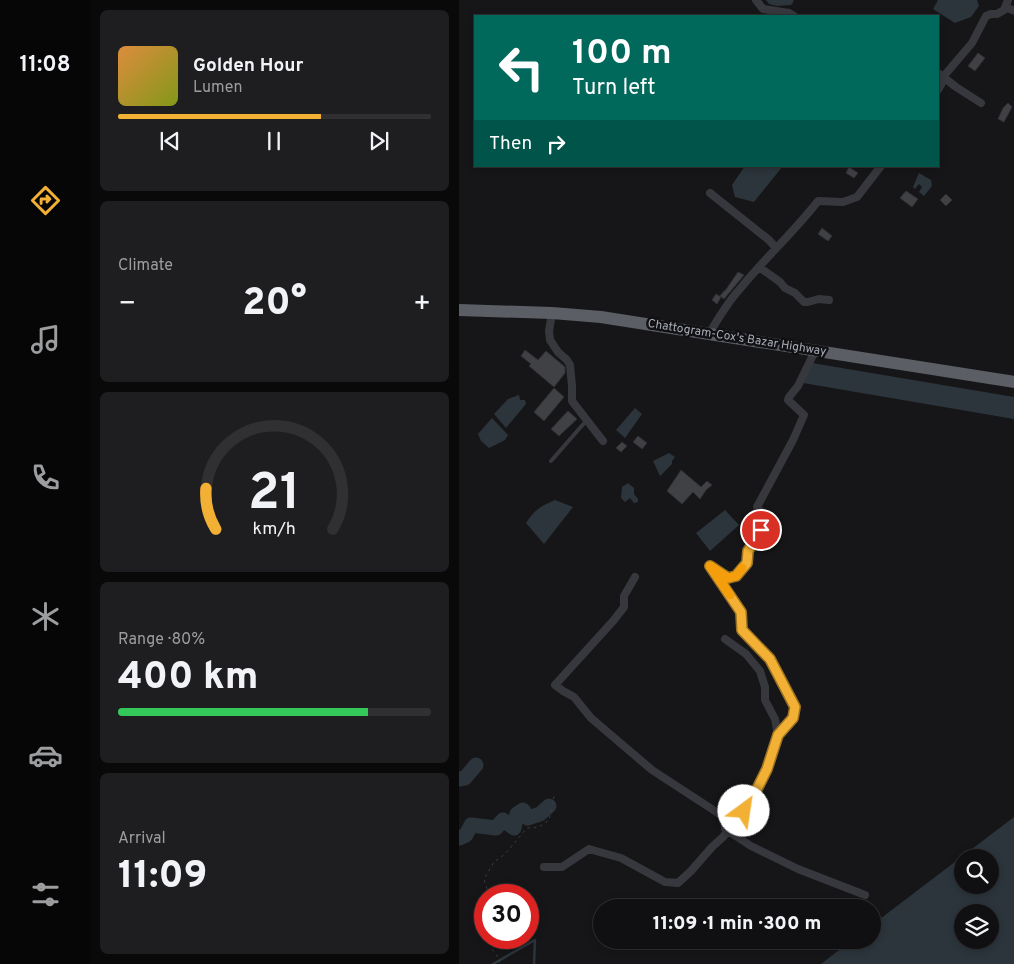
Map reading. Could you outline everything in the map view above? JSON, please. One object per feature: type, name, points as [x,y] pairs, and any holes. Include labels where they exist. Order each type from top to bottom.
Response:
[{"type":"highway","name":"Chattogram-Cox's Bazar Highway","points":[[459,310],[601,317],[1014,382]]},
{"type":"street","points":[[756,0],[763,9],[792,15]]},
{"type":"street","points":[[939,88],[941,75],[972,43],[986,16],[997,14],[1004,10],[1006,4],[1014,11]]},
{"type":"street","points":[[981,8],[986,16]]},
{"type":"street","points":[[941,75],[981,103]]},
{"type":"street","points":[[709,334],[737,291],[802,222],[818,201],[843,202],[857,197],[880,167]]},
{"type":"street","points":[[710,193],[769,240],[776,248]]},
{"type":"street","points":[[759,267],[780,282],[785,288],[795,293],[804,302],[819,299],[829,300]]},
{"type":"street","points":[[552,314],[549,331],[550,340],[570,365],[572,401],[603,441]]},
{"type":"street","points":[[544,867],[562,867],[589,849],[621,858],[665,882],[678,884],[728,831],[751,801],[767,769],[778,735],[793,718],[795,707],[770,659],[742,630],[741,612],[710,566],[728,578],[736,576],[747,563],[748,551],[768,519],[757,507],[793,440],[804,414],[788,400],[789,396],[798,386],[815,351]]},
{"type":"street","points":[[635,577],[624,596],[624,607],[555,685],[574,697],[591,718],[652,770],[724,817],[725,829],[751,846],[798,869],[865,895]]},
{"type":"street","points":[[725,639],[746,654],[760,671],[765,687],[765,700],[775,719],[778,735]]},
{"type":"lane","points":[[551,460],[586,421]]},
{"type":"path","points":[[486,884],[485,879],[494,862],[505,854],[527,828],[539,827],[549,820],[554,796]]},
{"type":"path","points":[[492,949],[500,960],[499,964]]},
{"type":"shaded area","points":[[766,0],[794,1],[791,5],[777,6],[769,4]]},
{"type":"shaded area","points":[[938,0],[977,0],[979,6],[971,17],[955,23],[933,9]]},
{"type":"shaded area","points":[[744,167],[782,167],[754,202],[735,197],[732,185]]},
{"type":"shaded area","points":[[919,173],[931,180],[932,186],[924,196],[919,192],[922,187],[919,184],[915,189],[913,187]]},
{"type":"shaded area","points":[[812,363],[1014,397],[1014,419],[803,383]]},
{"type":"shaded area","points":[[519,395],[520,400],[525,400],[526,404],[506,428],[494,414],[508,399]]},
{"type":"shaded area","points":[[635,408],[642,414],[625,438],[616,430]]},
{"type":"shaded area","points":[[492,418],[508,435],[505,440],[489,448],[481,441],[478,434]]},
{"type":"shaded area","points":[[669,453],[675,457],[672,464],[660,476],[653,461]]},
{"type":"shaded area","points":[[628,483],[634,488],[634,494],[638,502],[634,503],[630,498],[625,502],[621,498],[622,487]]},
{"type":"shaded area","points":[[555,500],[573,507],[544,544],[526,523],[538,509]]},
{"type":"shaded area","points":[[725,510],[739,525],[710,551],[696,533]]},
{"type":"shaded area","points":[[1014,817],[1014,964],[821,964],[840,949],[881,949],[881,918],[954,863],[954,894],[999,894],[999,849],[972,849]]},
{"type":"building","points":[[978,53],[985,58],[975,71],[968,66]]},
{"type":"building","points":[[1008,103],[1012,107],[1004,122],[998,119],[1003,108]]},
{"type":"building","points":[[849,167],[858,173],[854,178],[846,173]]},
{"type":"building","points":[[906,191],[918,199],[912,207],[900,198]]},
{"type":"building","points":[[946,194],[952,200],[946,206],[940,200]]},
{"type":"building","points":[[822,228],[832,236],[828,241],[818,234]]},
{"type":"building","points":[[738,272],[744,275],[724,299],[720,296]]},
{"type":"building","points":[[716,294],[721,297],[717,304],[712,300]]},
{"type":"building","points":[[525,350],[538,360],[546,351],[565,367],[565,373],[554,387],[529,366],[531,364],[521,356]]},
{"type":"building","points":[[554,388],[564,397],[544,421],[534,412]]},
{"type":"building","points":[[568,411],[577,419],[559,436],[551,429]]},
{"type":"building","points":[[638,436],[647,443],[642,449],[633,442]]},
{"type":"building","points":[[622,442],[627,446],[621,452],[616,448]]},
{"type":"building","points":[[681,470],[701,487],[707,481],[712,485],[700,499],[693,492],[682,504],[667,491]]},
{"type":"waterway","points":[[459,779],[465,778],[476,765]]},
{"type":"waterway","points":[[459,838],[466,835],[471,825],[496,828],[503,820],[514,828],[517,814],[523,810],[528,818],[540,814],[549,806]]},
{"type":"waterway","points":[[493,964],[535,940],[534,964]]},
{"type":"slow traffic","points":[[730,595],[710,566],[728,578],[736,576],[742,568]]},
{"type":"route","points":[[744,811],[767,769],[778,735],[793,718],[795,707],[770,659],[742,630],[741,612],[710,566],[728,578],[736,576],[747,563],[748,551],[761,530]]}]
